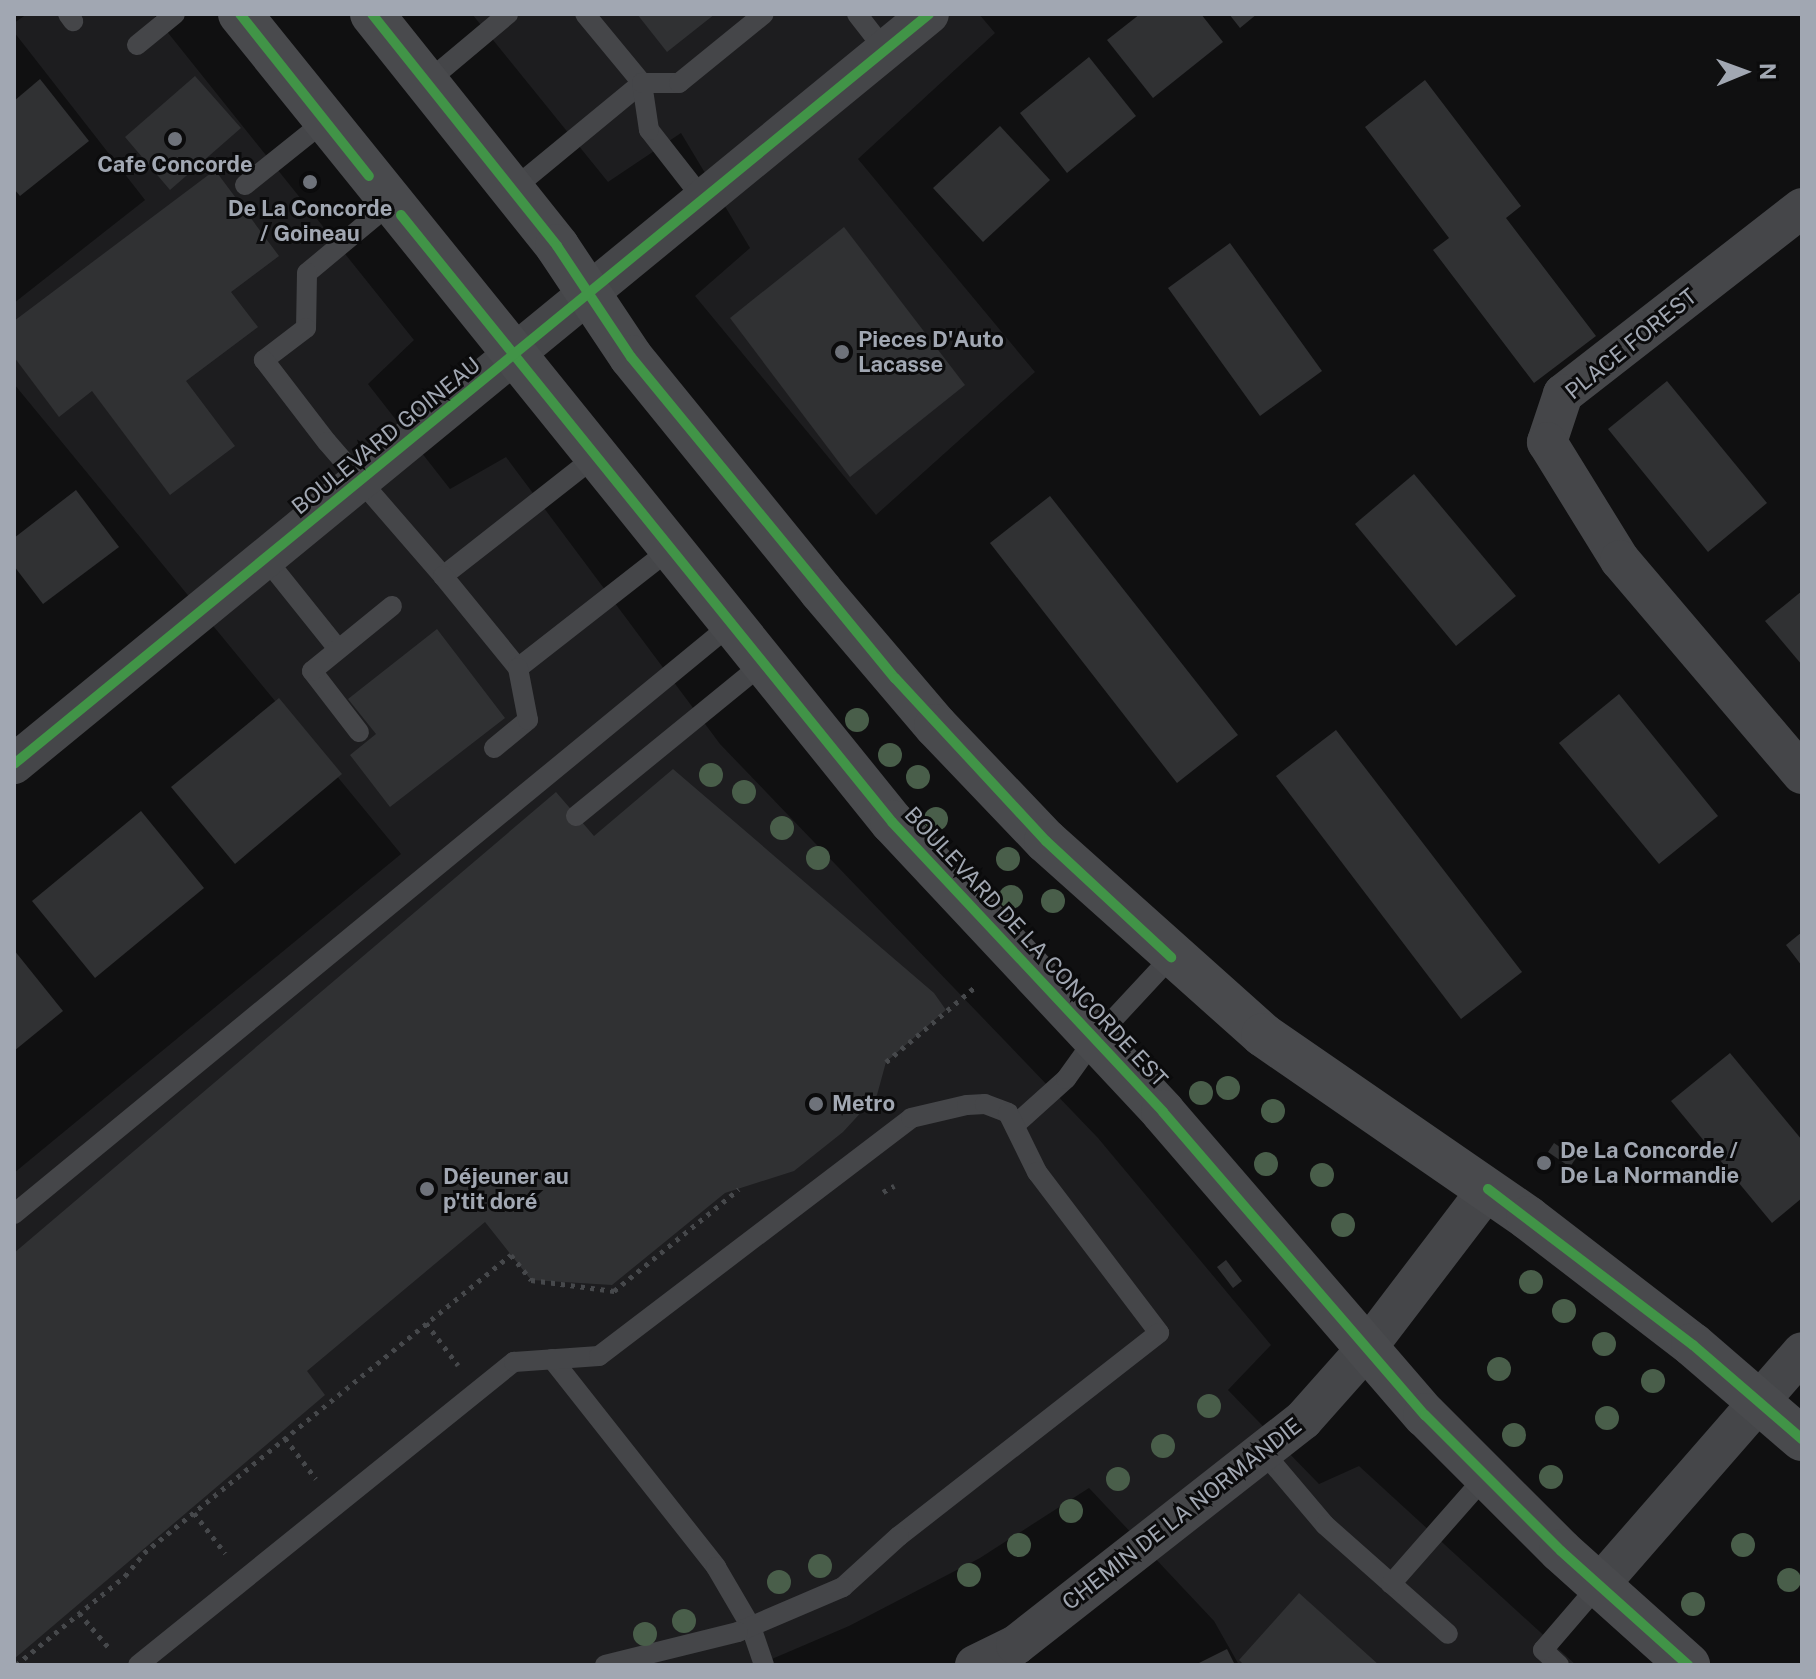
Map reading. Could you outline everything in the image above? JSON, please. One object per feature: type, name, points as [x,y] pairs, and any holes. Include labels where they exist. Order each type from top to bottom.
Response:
[{"type":"street","name":"BOULEVARD DE LA CONCORDE EST","points":[[240,14],[729,626],[892,822],[1222,1179],[1366,1349],[1485,1477],[1688,1665]]},
{"type":"street","points":[[372,14],[590,293],[631,357],[905,690],[1046,841],[1171,957],[1263,1035],[1488,1189],[1760,1402],[1802,1439]]},
{"type":"street","name":"BOULEVARD GOINEAU","points":[[14,764],[364,481],[929,14]]},
{"type":"street","name":"PLACE FOREST","points":[[1802,208],[1563,394],[1547,442],[1620,560],[1802,774]]},
{"type":"street","name":"CHEMIN DE LA NORMANDIE","points":[[975,1665],[1016,1645],[1303,1420],[1366,1349],[1488,1189]]},
{"type":"street","points":[[1599,1585],[1802,1352]]},
{"type":"lane","points":[[137,45],[175,14]]},
{"type":"lane","points":[[427,82],[508,14]]},
{"type":"lane","points":[[585,14],[642,83],[649,130],[703,199]]},
{"type":"lane","points":[[512,190],[642,83],[679,83],[764,14]]},
{"type":"lane","points":[[857,14],[885,50]]},
{"type":"lane","points":[[245,185],[325,121]]},
{"type":"lane","points":[[391,203],[307,273],[306,328],[264,360],[518,668],[528,720],[494,748]]},
{"type":"lane","points":[[443,576],[595,457]]},
{"type":"lane","points":[[518,668],[669,550]]},
{"type":"lane","points":[[266,559],[338,649]]},
{"type":"lane","points":[[359,732],[312,671],[392,606]]},
{"type":"lane","points":[[14,1214],[729,626]]},
{"type":"lane","points":[[576,816],[761,665]]},
{"type":"lane","points":[[1017,1123],[1066,1079],[1094,1040],[1171,957]]},
{"type":"lane","points":[[138,1665],[514,1362],[599,1356],[911,1118],[943,1106],[985,1104],[1017,1123],[1037,1172],[1159,1333],[899,1536],[843,1587],[751,1627],[605,1665]]},
{"type":"lane","points":[[552,1359],[716,1567],[751,1627],[764,1665]]},
{"type":"lane","points":[[1264,1453],[1325,1525],[1448,1634]]},
{"type":"lane","points":[[1391,1584],[1485,1477]]},
{"type":"lane","points":[[1559,1665],[1543,1650],[1599,1585]]},
{"type":"path","points":[[886,1062],[975,987]]},
{"type":"path","points":[[883,1192],[894,1186]]},
{"type":"path","points":[[16,1665],[194,1513],[511,1255],[531,1280],[614,1291],[739,1189]]},
{"type":"path","points":[[426,1323],[478,1391]]},
{"type":"path","points":[[285,1438],[335,1505]]},
{"type":"path","points":[[194,1513],[224,1550],[237,1585]]},
{"type":"path","points":[[79,1613],[114,1655]]},
{"type":"shaded area","points":[[27,14],[153,14],[414,340],[368,384],[450,489],[506,457],[720,744],[1098,1138],[1271,1345],[1228,1390],[1319,1484],[1359,1466],[1576,1665],[1239,1665],[1214,1621],[1089,1488],[980,1558],[849,1626],[758,1665],[14,1665],[14,1173],[401,854],[14,384],[14,303],[145,200],[14,32],[14,23]]},
{"type":"shaded area","points":[[472,14],[979,14],[995,33],[858,159],[1035,372],[876,515],[695,296],[750,248],[681,133],[608,182]]},
{"type":"building","points":[[637,14],[715,14],[667,52]]},
{"type":"building","points":[[1140,14],[1201,14],[1223,42],[1153,98],[1107,40]]},
{"type":"building","points":[[1229,14],[1257,14],[1240,28]]},
{"type":"building","points":[[1089,57],[1136,116],[1067,173],[1020,113]]},
{"type":"building","points":[[195,76],[241,128],[170,190],[125,137]]},
{"type":"building","points":[[40,79],[89,141],[20,196],[14,189],[14,101]]},
{"type":"building","points":[[1425,80],[1521,206],[1506,218],[1596,336],[1534,383],[1433,250],[1449,238],[1365,127]]},
{"type":"building","points":[[1000,126],[1050,180],[983,242],[933,188]]},
{"type":"building","points":[[215,170],[279,256],[231,292],[258,327],[186,381],[235,446],[170,495],[92,391],[59,417],[14,357],[14,321]]},
{"type":"building","points":[[844,227],[965,385],[850,477],[730,318]]},
{"type":"building","points":[[1230,243],[1322,371],[1260,416],[1168,288]]},
{"type":"building","points":[[1667,381],[1767,503],[1708,552],[1608,429]]},
{"type":"building","points":[[1414,474],[1516,596],[1456,646],[1355,524]]},
{"type":"building","points":[[76,490],[119,547],[43,604],[14,566],[14,538]]},
{"type":"building","points":[[1050,496],[1238,735],[1177,783],[990,543]]},
{"type":"building","points":[[1802,591],[1802,665],[1765,621]]},
{"type":"building","points":[[437,629],[505,718],[390,807],[350,755],[376,734],[348,699]]},
{"type":"building","points":[[1619,694],[1718,816],[1659,864],[1559,743]]},
{"type":"building","points":[[279,698],[342,774],[235,864],[171,787]]},
{"type":"building","points":[[1336,730],[1522,972],[1461,1019],[1276,776]]},
{"type":"building","points":[[673,769],[934,993],[946,1010],[886,1062],[877,1095],[843,1132],[794,1171],[725,1193],[612,1285],[531,1280],[485,1222],[307,1371],[325,1395],[14,1659],[14,1253],[556,792],[594,836]]},
{"type":"building","points":[[141,811],[204,888],[95,978],[32,901]]},
{"type":"building","points":[[1802,932],[1802,966],[1786,945]]},
{"type":"building","points":[[14,950],[63,1011],[14,1051]]},
{"type":"building","points":[[1730,1053],[1802,1140],[1802,1198],[1772,1223],[1671,1101]]},
{"type":"building","points":[[1554,1143],[1576,1158],[1570,1167],[1548,1152]]},
{"type":"building","points":[[1226,1260],[1242,1281],[1233,1288],[1217,1267]]},
{"type":"building","points":[[1299,1593],[1379,1665],[1244,1665],[1239,1660]]},
{"type":"building","points":[[1227,1649],[1235,1665],[1195,1665]]},
{"type":"cycle path","points":[[240,14],[369,176]]},
{"type":"cycle path","points":[[372,14],[557,246],[631,357],[895,678],[1046,841],[1171,957]]},
{"type":"cycle path","points":[[14,764],[929,14]]},
{"type":"cycle path","points":[[401,215],[892,822],[1163,1112],[1425,1415],[1561,1551],[1688,1665]]},
{"type":"cycle path","points":[[1488,1189],[1693,1345],[1802,1439]]},
{"type":"place","name":"Cafe Concorde","points":[[175,139]]},
{"type":"place","name":"De La Concorde / Goineau","points":[[310,182]]},
{"type":"place","name":"Pieces D'Auto Lacasse","points":[[842,352]]},
{"type":"place","name":"Metro","points":[[816,1104]]},
{"type":"place","name":"De La Concorde / De La Normandie","points":[[1544,1163]]},
{"type":"place","name":"Déjeuner au p'tit doré","points":[[427,1189]]}]
